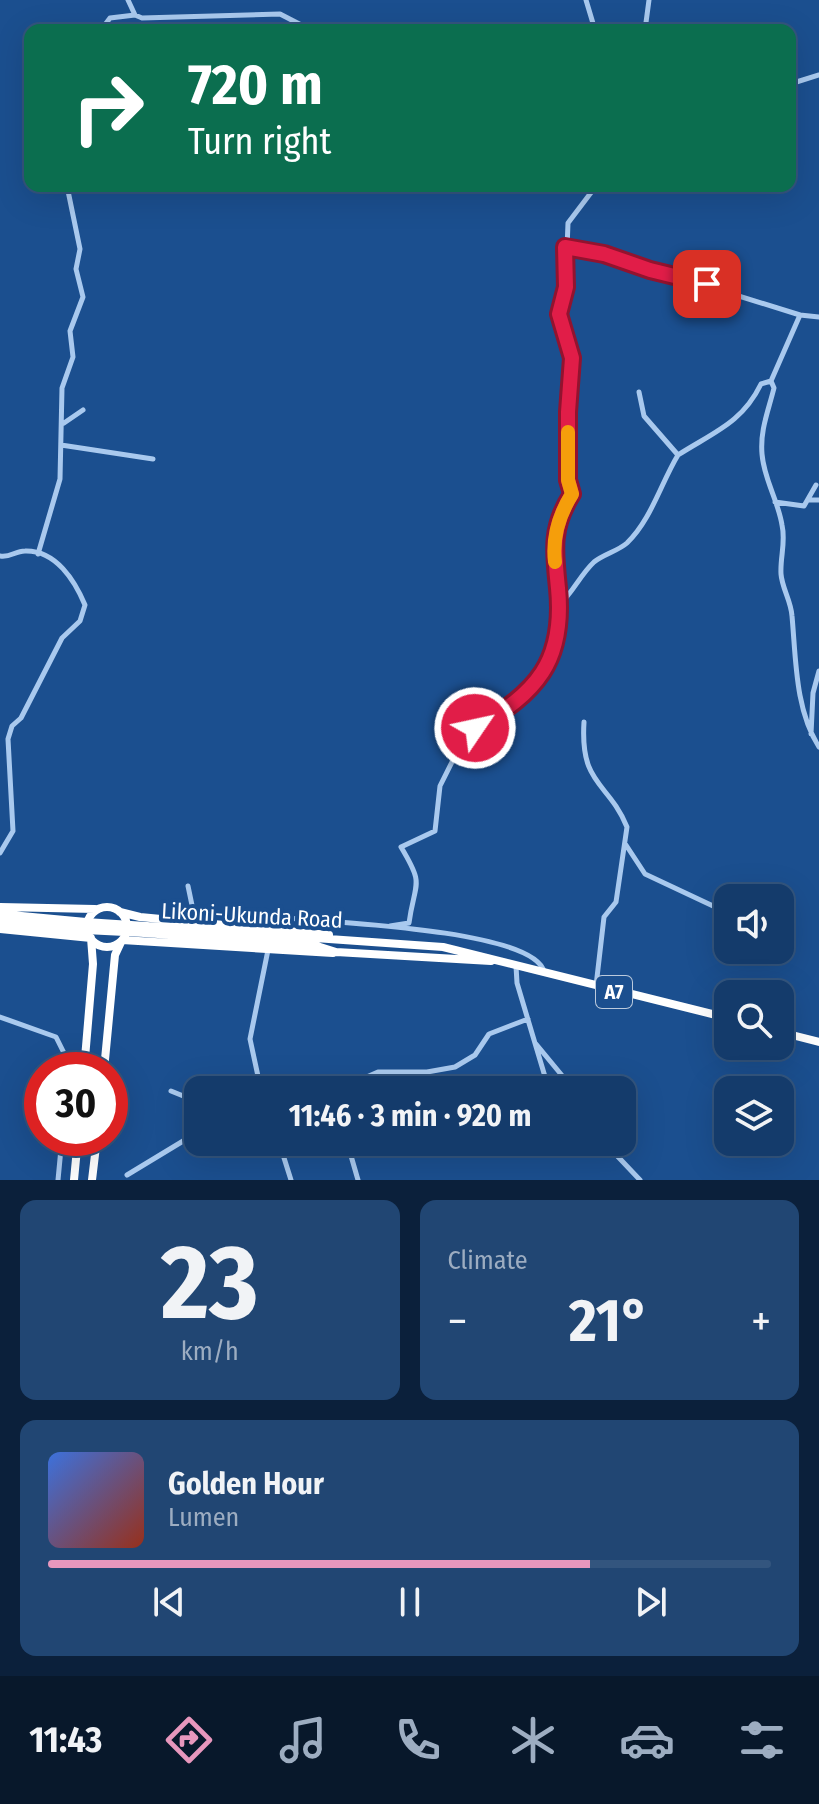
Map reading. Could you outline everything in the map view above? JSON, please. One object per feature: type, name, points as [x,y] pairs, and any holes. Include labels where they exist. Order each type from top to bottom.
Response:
[{"type":"highway","points":[[0,907],[61,911],[110,906],[120,912],[338,937]]},
{"type":"highway","points":[[86,1052],[93,964],[87,923],[98,908]]},
{"type":"highway","points":[[106,1052],[115,955],[127,926],[120,912]]},
{"type":"highway","name":"Likoni-Ukunda Road","points":[[0,914],[317,943],[336,952],[500,962]]},
{"type":"highway","name":"Likoni-Ukunda Road","points":[[0,922],[317,943],[338,937],[443,947],[714,1015]]},
{"type":"highway","points":[[0,929],[91,938],[104,947],[122,940],[336,952]]},
{"type":"highway","points":[[794,1036],[819,1042]]},
{"type":"highway","points":[[74,1180],[76,1156]]},
{"type":"highway","points":[[92,1180],[95,1156]]},
{"type":"street","points":[[128,0],[135,15]]},
{"type":"street","points":[[586,0],[593,24]]},
{"type":"street","points":[[646,24],[649,0]]},
{"type":"street","points":[[106,24],[110,18],[135,15],[142,18],[280,14],[299,24]]},
{"type":"street","points":[[796,82],[819,75]]},
{"type":"street","points":[[38,554],[60,479],[62,388],[73,357],[70,331],[83,297],[76,269],[80,249],[68,192]]},
{"type":"street","points":[[390,926],[409,923],[419,884],[417,874],[401,847],[435,831],[440,786],[467,734],[495,717],[542,675],[553,657],[560,622],[553,543],[564,507],[572,494],[568,480],[568,412],[572,358],[559,314],[566,287],[568,223],[591,192]]},
{"type":"street","points":[[565,247],[604,254],[800,315],[819,317]]},
{"type":"street","points":[[800,315],[771,381],[774,388],[763,417],[762,453],[764,475],[775,502],[785,542],[781,580],[792,613],[792,646],[806,727],[819,747]]},
{"type":"street","points":[[558,606],[578,587],[595,562],[631,539],[649,513],[659,486],[678,455],[738,419],[757,396],[761,384],[771,381]]},
{"type":"street","points":[[639,392],[644,416],[678,455]]},
{"type":"street","points":[[63,423],[83,410]]},
{"type":"street","points":[[61,445],[153,459]]},
{"type":"street","points":[[775,502],[800,507],[809,500],[816,485]]},
{"type":"street","points":[[809,500],[819,500]]},
{"type":"street","points":[[0,853],[13,831],[8,739],[62,638],[80,621],[85,605],[69,574],[38,554],[25,551],[1,554]]},
{"type":"street","points":[[811,735],[813,693],[819,671]]},
{"type":"street","points":[[584,722],[586,760],[591,777],[627,824],[616,902],[604,917],[595,987]]},
{"type":"street","points":[[0,735],[8,739]]},
{"type":"street","points":[[626,844],[645,874],[714,906]]},
{"type":"street","points":[[188,886],[193,910],[390,926],[488,939],[531,954],[544,972]]},
{"type":"street","points":[[257,1076],[250,1039],[268,950]]},
{"type":"street","points":[[516,965],[517,983],[545,1076]]},
{"type":"street","points":[[0,1017],[56,1037],[64,1052]]},
{"type":"street","points":[[369,1076],[394,1070],[427,1072],[455,1067],[475,1055],[489,1034],[528,1019]]},
{"type":"street","points":[[535,1043],[562,1076]]},
{"type":"street","points":[[171,1091],[184,1096]]},
{"type":"street","points":[[127,1175],[184,1140]]},
{"type":"street","points":[[58,1180],[60,1156]]},
{"type":"street","points":[[283,1156],[291,1180]]},
{"type":"street","points":[[351,1156],[358,1180]]},
{"type":"street","points":[[617,1156],[640,1180]]},
{"type":"slow traffic","points":[[555,562],[553,543],[558,522],[572,494],[568,480],[568,432]]},
{"type":"route","points":[[475,728],[495,717],[542,675],[553,657],[557,642],[559,594],[553,543],[558,522],[572,494],[568,480],[572,358],[559,314],[565,301],[565,247],[604,254],[650,270],[707,284]]}]
